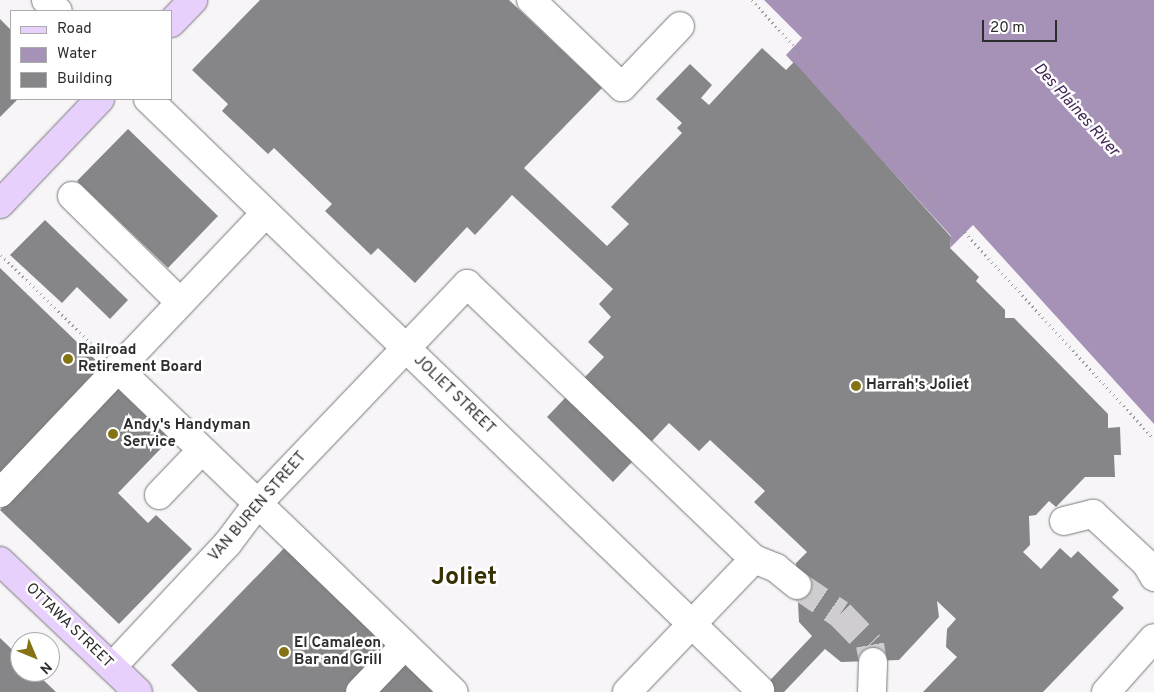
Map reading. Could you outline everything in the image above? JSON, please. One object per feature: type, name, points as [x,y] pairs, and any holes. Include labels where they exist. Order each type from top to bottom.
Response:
[{"type":"main road","points":[[172,22],[193,0]]},
{"type":"main road","points":[[0,204],[99,100]]},
{"type":"main road","name":"OTTAWA STREET","points":[[0,561],[138,692]]},
{"type":"street","points":[[46,0],[57,10]]},
{"type":"street","points":[[531,0],[622,87],[680,26]]},
{"type":"street","name":"JOLIET STREET","points":[[149,100],[760,690]]},
{"type":"street","points":[[72,196],[180,302]]},
{"type":"street","points":[[0,493],[266,212]]},
{"type":"street","name":"VAN BUREN STREET","points":[[112,667],[228,543],[258,503],[467,284],[754,559]]},
{"type":"street","points":[[118,368],[454,692]]},
{"type":"street","points":[[158,495],[202,450]]},
{"type":"street","points":[[1064,521],[1093,514],[1146,563],[1154,577]]},
{"type":"street","points":[[627,692],[754,559],[776,568],[797,585]]},
{"type":"street","points":[[1106,692],[1154,638]]},
{"type":"street","points":[[360,692],[405,644]]},
{"type":"street","points":[[872,692],[873,662]]},
{"type":"path","points":[[752,0],[796,44],[1154,438]]},
{"type":"path","points":[[0,256],[118,368]]},
{"type":"water","name":"Des Plaines River","points":[[764,0],[1154,0],[1154,424],[973,225],[950,248],[951,236],[786,55],[802,38]]},
{"type":"building","name":"Harrah's Joliet","points":[[260,0],[509,0],[602,88],[524,168],[607,246],[629,224],[611,207],[682,133],[677,128],[682,123],[656,99],[690,64],[712,85],[701,98],[709,105],[762,48],[786,70],[794,62],[951,237],[950,248],[979,277],[976,281],[1005,310],[1005,318],[1014,318],[1108,414],[1108,428],[1120,427],[1121,455],[1114,455],[1115,477],[1085,477],[1056,507],[1049,501],[1036,515],[1029,516],[1030,545],[1023,552],[1041,569],[1060,548],[1071,558],[1078,551],[1119,590],[1112,597],[1124,608],[1043,692],[923,692],[957,657],[946,647],[947,629],[956,619],[937,601],[939,617],[899,660],[841,662],[825,649],[784,692],[759,692],[812,636],[799,622],[796,563],[807,552],[754,502],[765,491],[710,440],[699,451],[669,423],[613,482],[547,417],[604,357],[588,342],[611,317],[599,304],[613,289],[512,195],[475,235],[467,227],[415,283],[378,248],[371,255],[325,211],[332,204],[274,148],[268,154],[222,111],[228,104],[192,70]]},
{"type":"building","points":[[0,19],[10,29],[10,100],[17,100],[0,117]]},
{"type":"building","points":[[128,129],[218,216],[168,268],[77,181]]},
{"type":"building","points":[[45,220],[128,300],[110,319],[77,287],[62,303],[10,255]]},
{"type":"building","points":[[0,268],[105,369],[0,479]]},
{"type":"building","points":[[115,386],[170,439],[118,493],[148,523],[156,515],[192,549],[119,624],[0,510]]},
{"type":"building","points":[[289,543],[393,645],[348,692],[198,692],[171,665]]},
{"type":"building","points":[[0,638],[10,648],[10,682],[46,682],[56,692],[0,692]]},
{"type":"building","points":[[402,656],[440,692],[368,692]]},
{"type":"tunnel","points":[[797,585],[840,614],[870,645],[873,662]]},
{"type":"place","name":"Railroad Retirement Board","points":[[68,359]]},
{"type":"place","name":"Harrah's Joliet","points":[[856,386]]},
{"type":"place","name":"Andy's Handyman Service","points":[[113,434]]},
{"type":"place","name":"El Camaleon Bar and Grill","points":[[284,652]]},
{"type":"district","name":"Joliet","points":[[464,578]]}]
